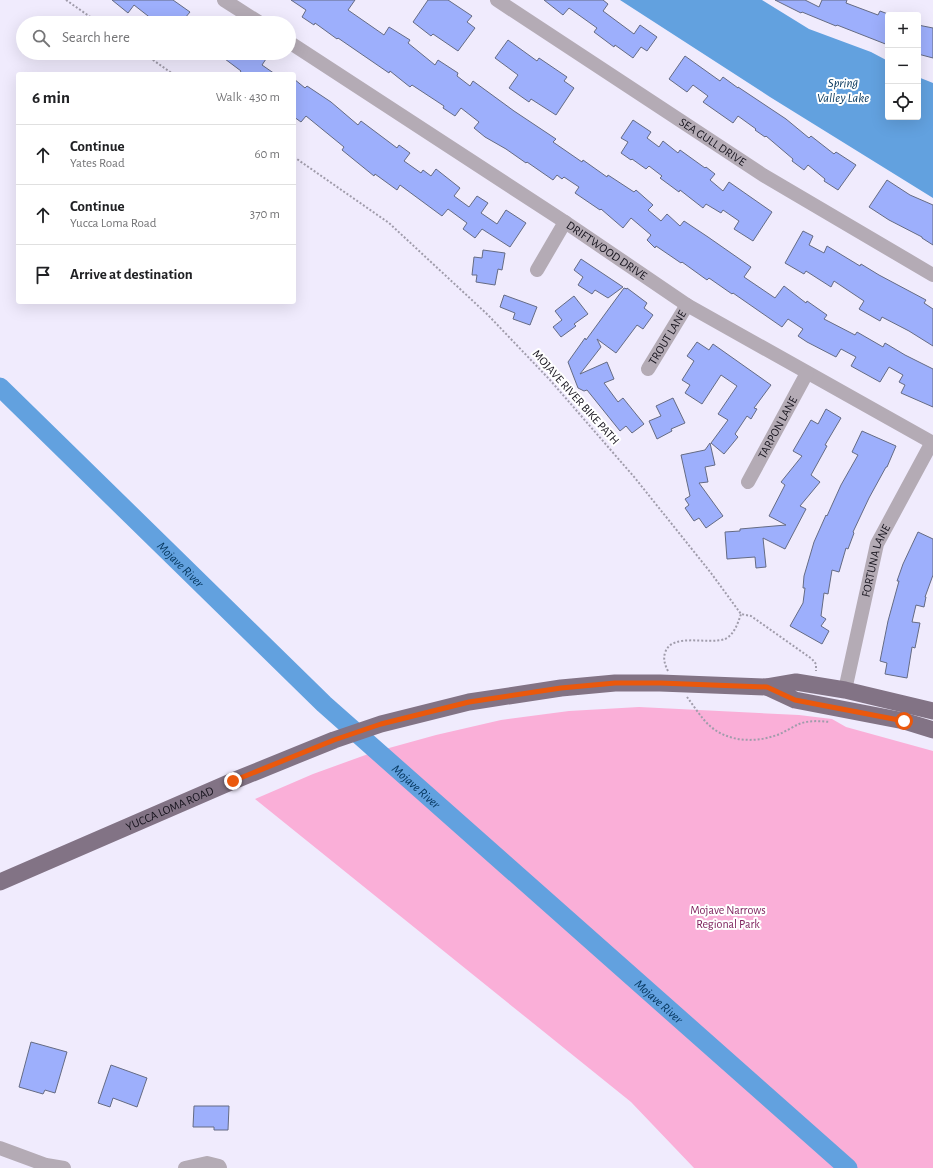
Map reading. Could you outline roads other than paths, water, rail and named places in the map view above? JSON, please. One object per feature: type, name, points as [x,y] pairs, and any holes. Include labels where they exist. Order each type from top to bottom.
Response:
[{"type":"main road","name":"YUCCA LOMA ROAD","points":[[0,882],[284,760],[361,731],[429,711],[469,702],[561,688],[615,683],[767,687],[796,682],[837,688],[933,711]]},
{"type":"main road","name":"YUCCA LOMA ROAD","points":[[767,687],[795,700],[904,721],[933,730]]},
{"type":"street","points":[[224,0],[249,16]]},
{"type":"street","name":"SEA GULL DRIVE","points":[[497,0],[763,175],[933,275]]},
{"type":"street","name":"DRIFTWOOD DRIVE","points":[[296,47],[565,222],[687,305],[933,443]]},
{"type":"street","points":[[537,270],[565,222]]},
{"type":"street","name":"TROUT LANE","points":[[648,369],[687,305]]},
{"type":"street","name":"TARPON LANE","points":[[748,482],[807,373]]},
{"type":"street","name":"FORTUNA LANE","points":[[837,688],[877,544],[933,443]]},
{"type":"street","points":[[0,1148],[45,1166],[64,1168]]},
{"type":"street","points":[[185,1168],[207,1163],[219,1167]]},
{"type":"water","name":"Spring Valley Lake","points":[[620,0],[762,0],[809,29],[871,52],[885,59],[885,120],[921,120],[921,78],[933,83],[933,198],[770,97]]},
{"type":"waterway","name":"Mojave River","points":[[0,387],[324,704],[848,1168]]},
{"type":"park label","name":"Mojave Narrows Regional Park","points":[[728,917]]}]
